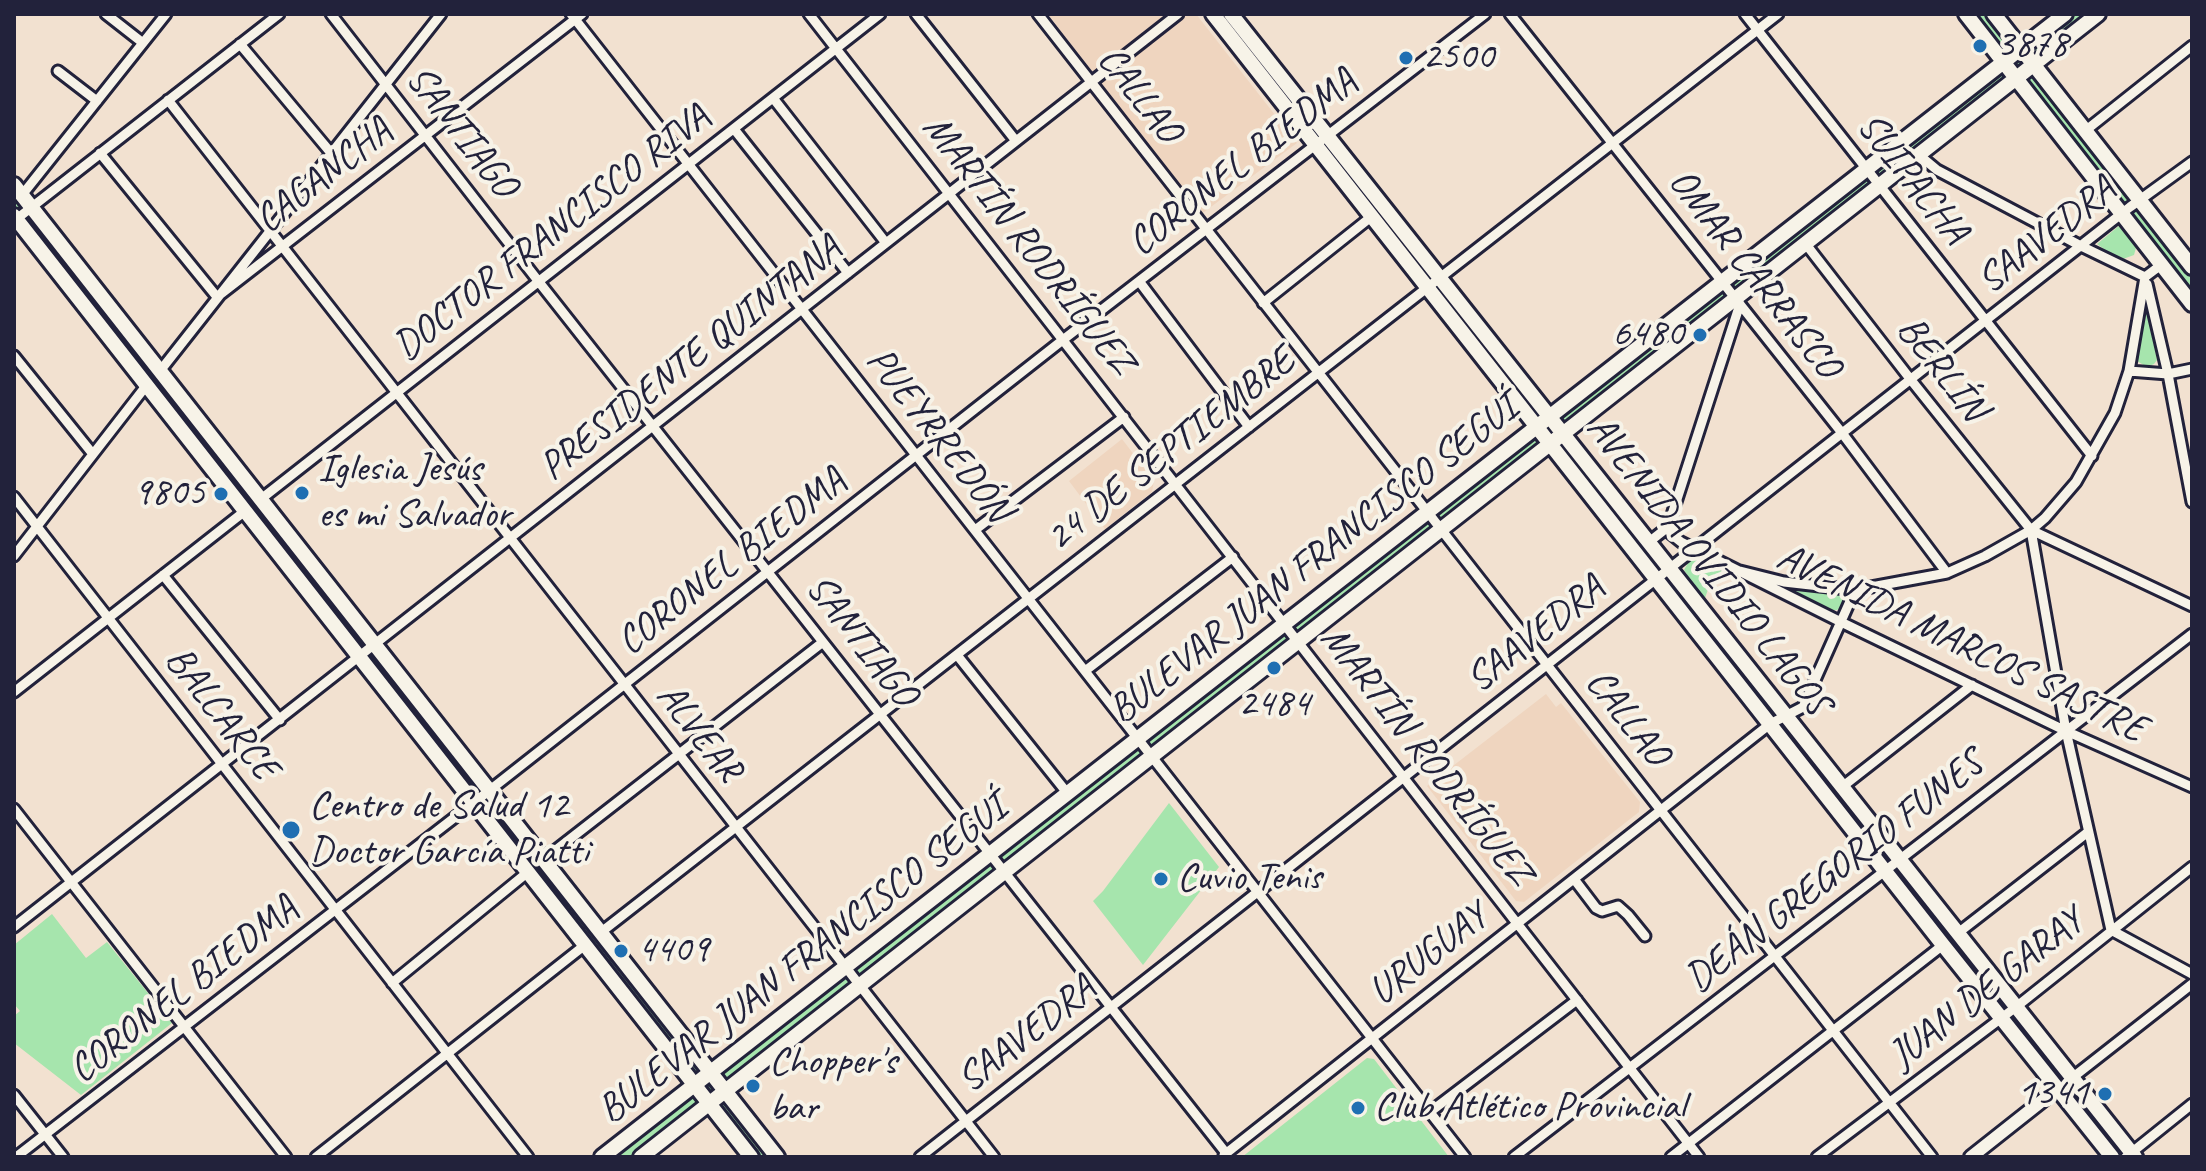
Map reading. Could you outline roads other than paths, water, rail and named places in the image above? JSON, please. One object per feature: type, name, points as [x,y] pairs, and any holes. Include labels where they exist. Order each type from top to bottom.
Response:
[{"type":"main road","name":"AVENIDA OVIDIO LAGOS","points":[[1213,14],[2112,1157]]},
{"type":"main road","name":"AVENIDA OVIDIO LAGOS","points":[[1231,14],[2131,1156]]},
{"type":"main road","points":[[1966,14],[2192,304]]},
{"type":"main road","points":[[1994,14],[2192,267]]},
{"type":"main road","name":"BULEVAR JUAN FRANCISCO SEGUÍ","points":[[602,1157],[2065,14]]},
{"type":"main road","name":"BULEVAR JUAN FRANCISCO SEGUÍ","points":[[641,1157],[1563,433],[1738,301],[1805,243],[2098,14]]},
{"type":"main road","points":[[22,195],[777,1157]]},
{"type":"main road","points":[[15,219],[751,1157]]},
{"type":"main road","points":[[2057,1089],[2072,1078]]},
{"type":"street","points":[[106,14],[143,43]]},
{"type":"street","points":[[15,219],[22,195],[166,14]]},
{"type":"street","points":[[22,195],[100,153],[279,14]]},
{"type":"street","name":"SANTIAGO","points":[[331,14],[1224,1155]]},
{"type":"street","points":[[160,371],[441,14]]},
{"type":"street","name":"MARTÍN RODRÍGUEZ","points":[[809,14],[1699,1157]]},
{"type":"street","name":"DOCTOR FRANCISCO RIVA","points":[[261,499],[880,14]]},
{"type":"street","points":[[916,14],[1016,141]]},
{"type":"street","name":"CALLAO","points":[[1038,14],[1932,1157]]},
{"type":"street","name":"PRESIDENTE QUINTANA","points":[[14,927],[1178,14]]},
{"type":"street","name":"CORONEL BIEDMA","points":[[16,1157],[1485,14]]},
{"type":"street","name":"OMAR CARRASCO","points":[[1510,14],[1842,433],[1947,573]]},
{"type":"street","name":"SUIPACHA","points":[[1745,14],[2092,456]]},
{"type":"street","name":"24 DE SEPTIEMBRE","points":[[600,933],[1778,14]]},
{"type":"street","name":"CAGANCHA","points":[[217,297],[576,16]]},
{"type":"street","name":"PUEYRREDÓN","points":[[576,16],[1465,1157]]},
{"type":"street","points":[[240,44],[331,153]]},
{"type":"street","points":[[2085,131],[2192,46]]},
{"type":"street","points":[[58,71],[97,101]]},
{"type":"street","points":[[773,98],[886,243]]},
{"type":"street","name":"ALVEAR","points":[[168,100],[994,1157]]},
{"type":"street","points":[[734,129],[848,273]]},
{"type":"street","points":[[100,153],[217,297]]},
{"type":"street","points":[[1919,155],[1937,170],[2145,277]]},
{"type":"street","name":"SAAVEDRA","points":[[920,1157],[2192,162]]},
{"type":"street","points":[[1263,303],[1371,217]]},
{"type":"street","name":"BERLÍN","points":[[1805,243],[2031,530]]},
{"type":"street","points":[[1740,571],[1784,582],[1855,590],[1947,573],[2031,530],[2076,482],[2115,413],[2129,371],[2145,277],[2161,265]]},
{"type":"street","points":[[2145,277],[2168,374],[2192,502]]},
{"type":"street","points":[[1139,281],[1249,427]]},
{"type":"street","points":[[1649,542],[1668,527],[1738,301]]},
{"type":"street","points":[[14,356],[92,453]]},
{"type":"street","points":[[2129,371],[2168,374],[2192,369]]},
{"type":"street","points":[[14,556],[146,386]]},
{"type":"street","points":[[975,530],[1124,417]]},
{"type":"street","name":"BALCARCE","points":[[14,497],[528,1157]]},
{"type":"street","points":[[14,692],[245,511]]},
{"type":"street","name":"AVENIDA MARCOS SASTRE","points":[[1668,527],[1671,534],[1695,549],[1841,622],[2066,731],[2192,787]]},
{"type":"street","points":[[2031,530],[2192,606]]},
{"type":"street","points":[[2031,530],[2066,731],[2111,930],[2192,974]]},
{"type":"street","points":[[1085,671],[1233,557]]},
{"type":"street","points":[[163,575],[280,720]]},
{"type":"street","name":"URUGUAY","points":[[1224,1155],[1770,724],[1803,707],[1855,590]]},
{"type":"street","name":"DEÁN GREGORIO FUNES","points":[[1514,1157],[2192,634]]},
{"type":"street","points":[[543,860],[823,642]]},
{"type":"street","points":[[957,655],[1068,794]]},
{"type":"street","points":[[1842,787],[1972,685]]},
{"type":"street","points":[[14,809],[286,1157]]},
{"type":"street","points":[[1958,933],[2088,832]]},
{"type":"street","name":"JUAN DE GARAY","points":[[1817,1157],[2016,1007],[2192,867]]},
{"type":"street","points":[[392,983],[528,872]]},
{"type":"street","points":[[1574,879],[1596,908],[1602,911],[1618,906],[1645,936]]},
{"type":"street","points":[[316,1157],[585,945]]},
{"type":"street","points":[[1671,1157],[1943,945]]},
{"type":"street","points":[[2072,1078],[2192,984]]},
{"type":"street","points":[[1430,1112],[1577,1000]]},
{"type":"street","points":[[1971,1157],[2057,1089]]},
{"type":"street","points":[[14,1095],[63,1157]]},
{"type":"street","points":[[2131,1156],[2192,1104]]},
{"type":"place","name":"3878","points":[[1980,46]]},
{"type":"place","name":"2500","points":[[1406,58]]},
{"type":"place","name":"6480","points":[[1700,335]]},
{"type":"place","name":"Iglesia Jesús es mi Salvador","points":[[302,493]]},
{"type":"place","name":"9805","points":[[221,494]]},
{"type":"place","name":"2484","points":[[1274,668]]},
{"type":"place","name":"Centro de Salud 12 Doctor García Piatti","points":[[291,830]]},
{"type":"place","name":"Cuvio Tenis","points":[[1161,879]]},
{"type":"place","name":"4409","points":[[621,951]]},
{"type":"place","name":"Chopper's bar","points":[[753,1086]]},
{"type":"place","name":"1341","points":[[2105,1094]]},
{"type":"place","name":"Club Atlético Provincial","points":[[1358,1108]]}]
